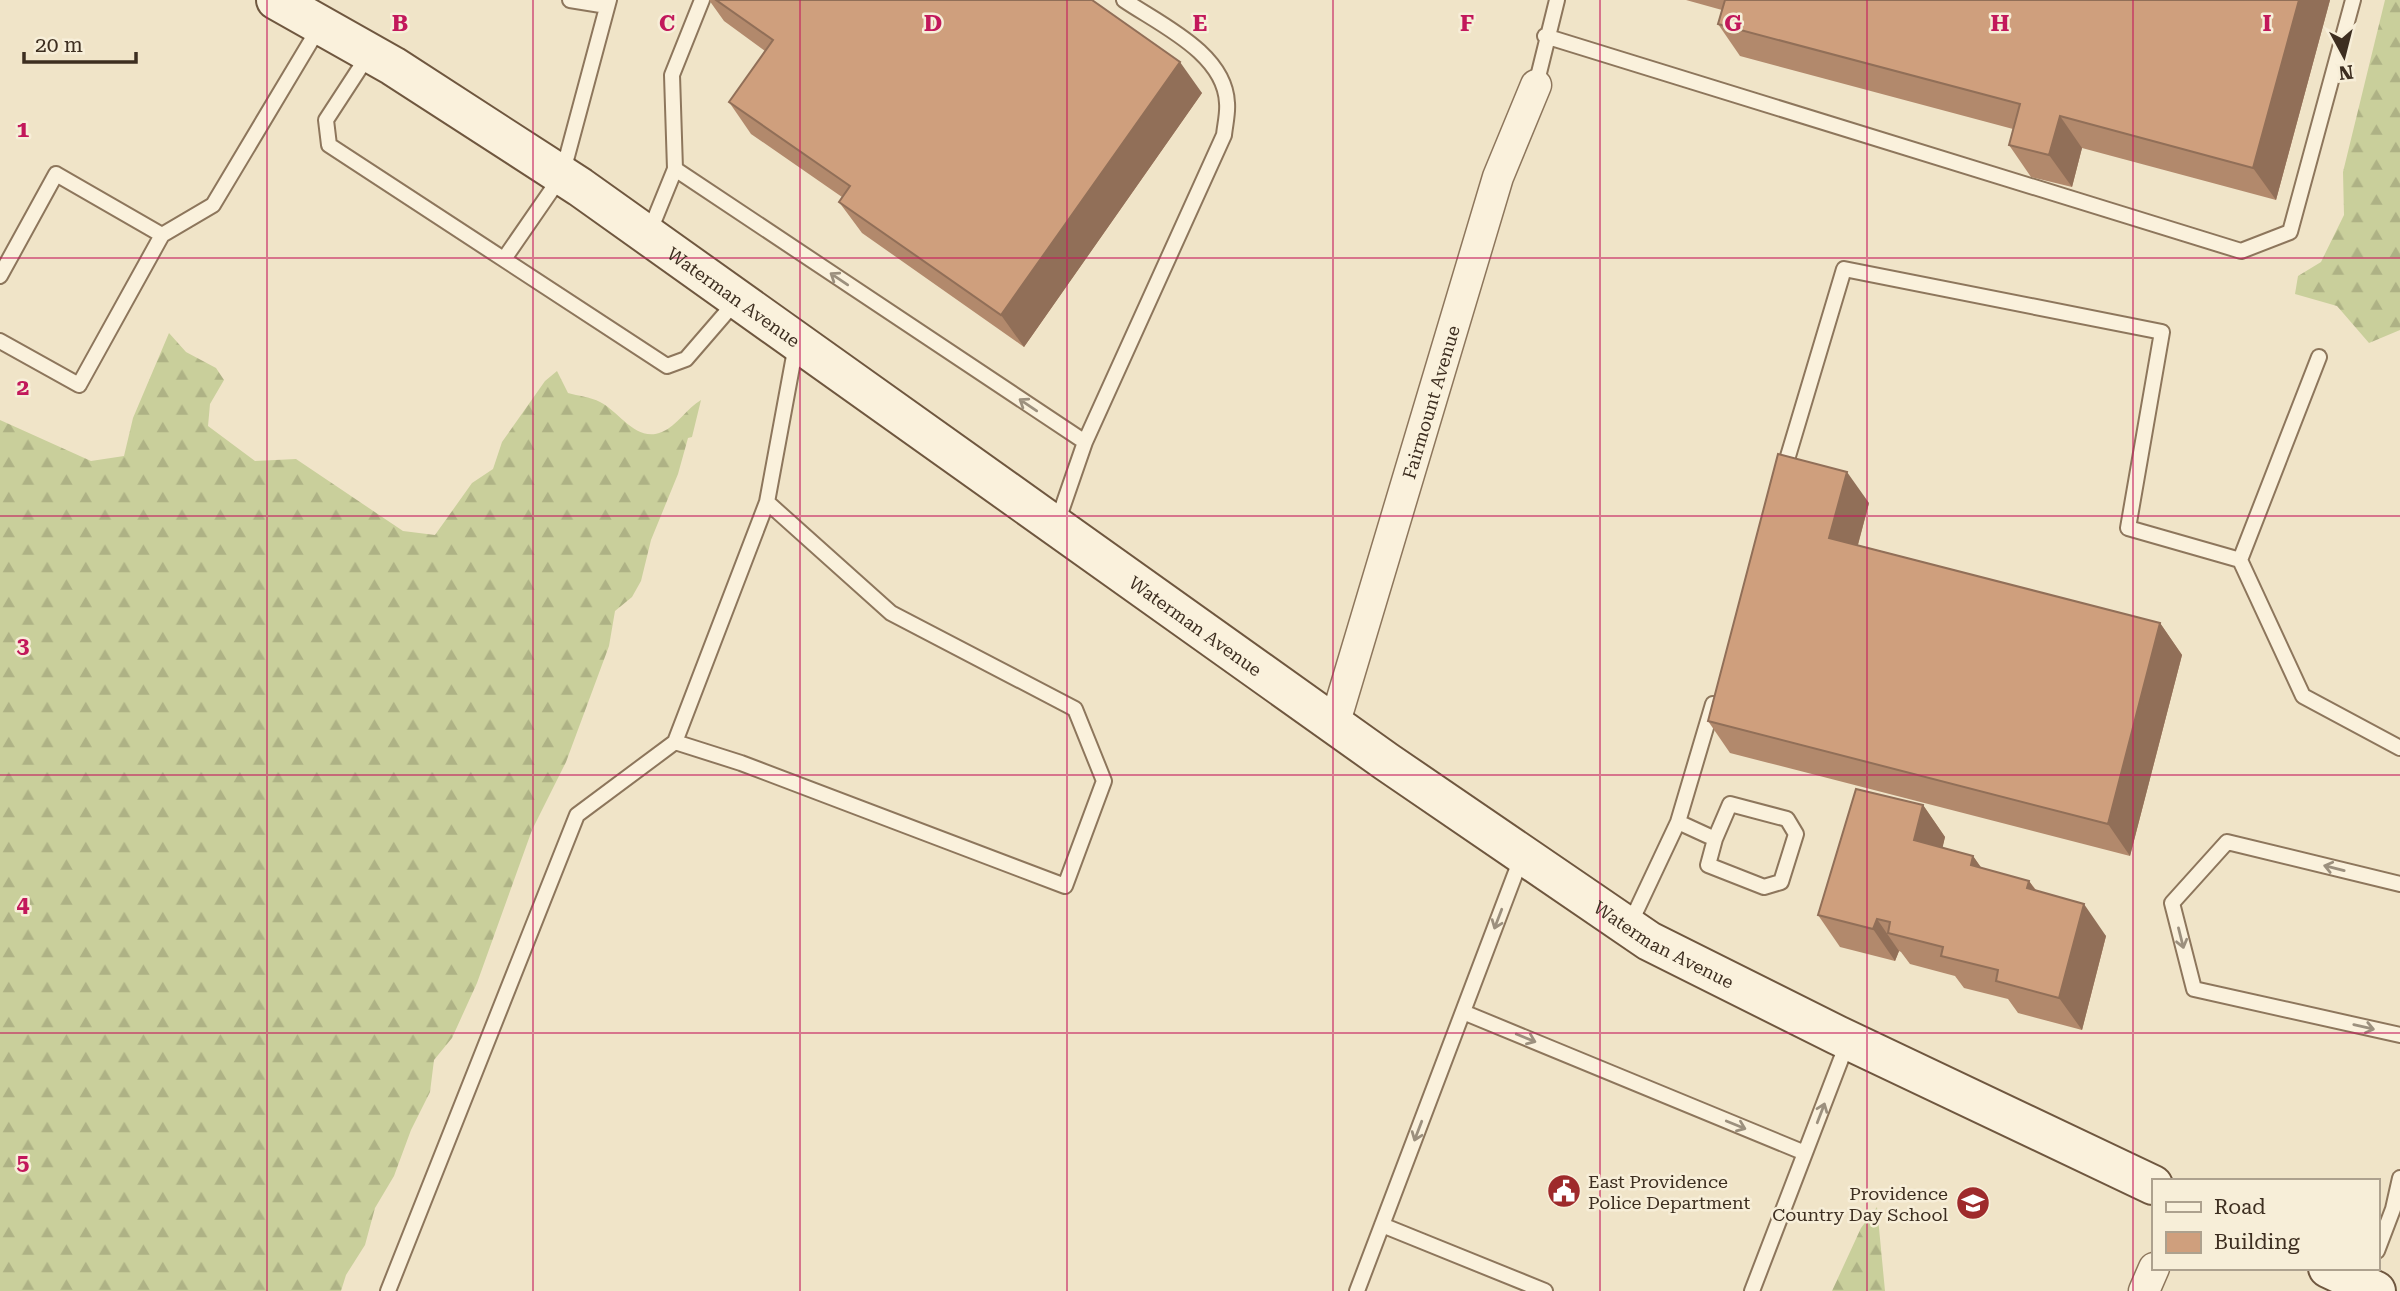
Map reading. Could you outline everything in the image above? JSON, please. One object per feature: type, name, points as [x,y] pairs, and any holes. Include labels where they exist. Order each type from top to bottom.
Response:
[{"type":"main road","name":"Waterman Avenue","points":[[276,0],[370,53],[562,175],[649,234],[1056,527],[1335,722],[1387,762],[1649,940],[1849,1041],[2152,1185]]},
{"type":"main road","points":[[2343,1270],[2372,1274]]},
{"type":"street","name":"Fairmount Avenue","points":[[1335,722],[1498,177],[1535,85]]},
{"type":"street","points":[[2144,1291],[2153,1270]]},
{"type":"lane","points":[[504,259],[562,175],[608,3],[570,0]]},
{"type":"lane","points":[[649,234],[675,169],[672,75],[702,0]]},
{"type":"lane","points":[[1056,527],[1085,442],[1224,135],[1227,102],[1220,77],[1196,49],[1124,0]]},
{"type":"lane","points":[[1535,85],[1545,36],[1557,0]]},
{"type":"lane","points":[[1545,36],[2241,251],[2290,232],[2353,0]]},
{"type":"lane","points":[[0,341],[79,385],[162,235],[213,205],[321,25]]},
{"type":"lane","points":[[370,53],[326,120],[329,145],[667,366],[686,359],[739,298]]},
{"type":"lane","points":[[675,169],[1085,442]]},
{"type":"lane","points":[[0,276],[56,174],[162,235]]},
{"type":"lane","points":[[1777,493],[1844,269],[2162,332],[2128,528],[2240,560]]},
{"type":"lane","points":[[388,1291],[577,816],[675,742],[766,502],[797,340]]},
{"type":"lane","points":[[2319,357],[2240,560],[2303,696],[2400,748]]},
{"type":"lane","points":[[675,742],[741,763],[1065,886],[1104,781],[1075,709],[891,613],[766,502]]},
{"type":"lane","points":[[1629,927],[1678,822],[1717,691]]},
{"type":"lane","points":[[1730,804],[1787,819],[1796,834],[1781,881],[1764,887],[1707,865],[1715,839],[1730,804]]},
{"type":"lane","points":[[1678,822],[1715,839]]},
{"type":"lane","points":[[2400,884],[2227,842],[2172,903],[2194,989],[2400,1035]]},
{"type":"lane","points":[[1357,1291],[1523,855]]},
{"type":"lane","points":[[1463,1012],[1805,1153]]},
{"type":"lane","points":[[1752,1291],[1849,1041]]},
{"type":"lane","points":[[2379,1255],[2396,1208],[2400,1178]]},
{"type":"lane","points":[[1382,1225],[1545,1291]]},
{"type":"green space","points":[[2385,0],[2400,0],[2400,330],[2369,343],[2337,306],[2295,294],[2298,276],[2321,262],[2344,215],[2343,172]]},
{"type":"green space","points":[[169,333],[186,352],[216,368],[224,380],[210,404],[208,426],[255,461],[296,459],[403,531],[435,535],[472,483],[493,469],[502,442],[545,381],[557,371],[568,393],[600,402],[636,430],[644,433],[662,432],[701,400],[692,437],[688,438],[678,474],[651,540],[641,581],[632,597],[615,611],[609,646],[566,762],[532,830],[477,983],[452,1038],[434,1060],[430,1092],[411,1130],[394,1176],[375,1208],[365,1245],[346,1275],[341,1291],[0,1291],[0,420],[91,461],[124,456],[133,418]]},
{"type":"green space","points":[[1877,1207],[1885,1291],[1832,1291],[1861,1228]]},
{"type":"building","points":[[716,0],[1092,0],[1180,62],[1001,315],[839,202],[850,186],[729,102],[773,40]]},
{"type":"building","points":[[1725,0],[2299,0],[2253,168],[2060,116],[2049,155],[2009,145],[2020,104],[1718,24]]},
{"type":"building","points":[[1778,454],[1847,472],[1829,538],[2160,623],[2108,824],[1708,721]]},
{"type":"building","points":[[1856,789],[1923,805],[1914,840],[1973,856],[1971,865],[2029,881],[2027,888],[2084,904],[2059,998],[1996,981],[1998,970],[1941,956],[1943,947],[1888,933],[1890,922],[1877,919],[1873,929],[1818,915]]},
{"type":"place","name":"East Providence Police Department","points":[[1564,1191]]},
{"type":"place","name":"Providence Country Day School","points":[[1973,1203]]}]
